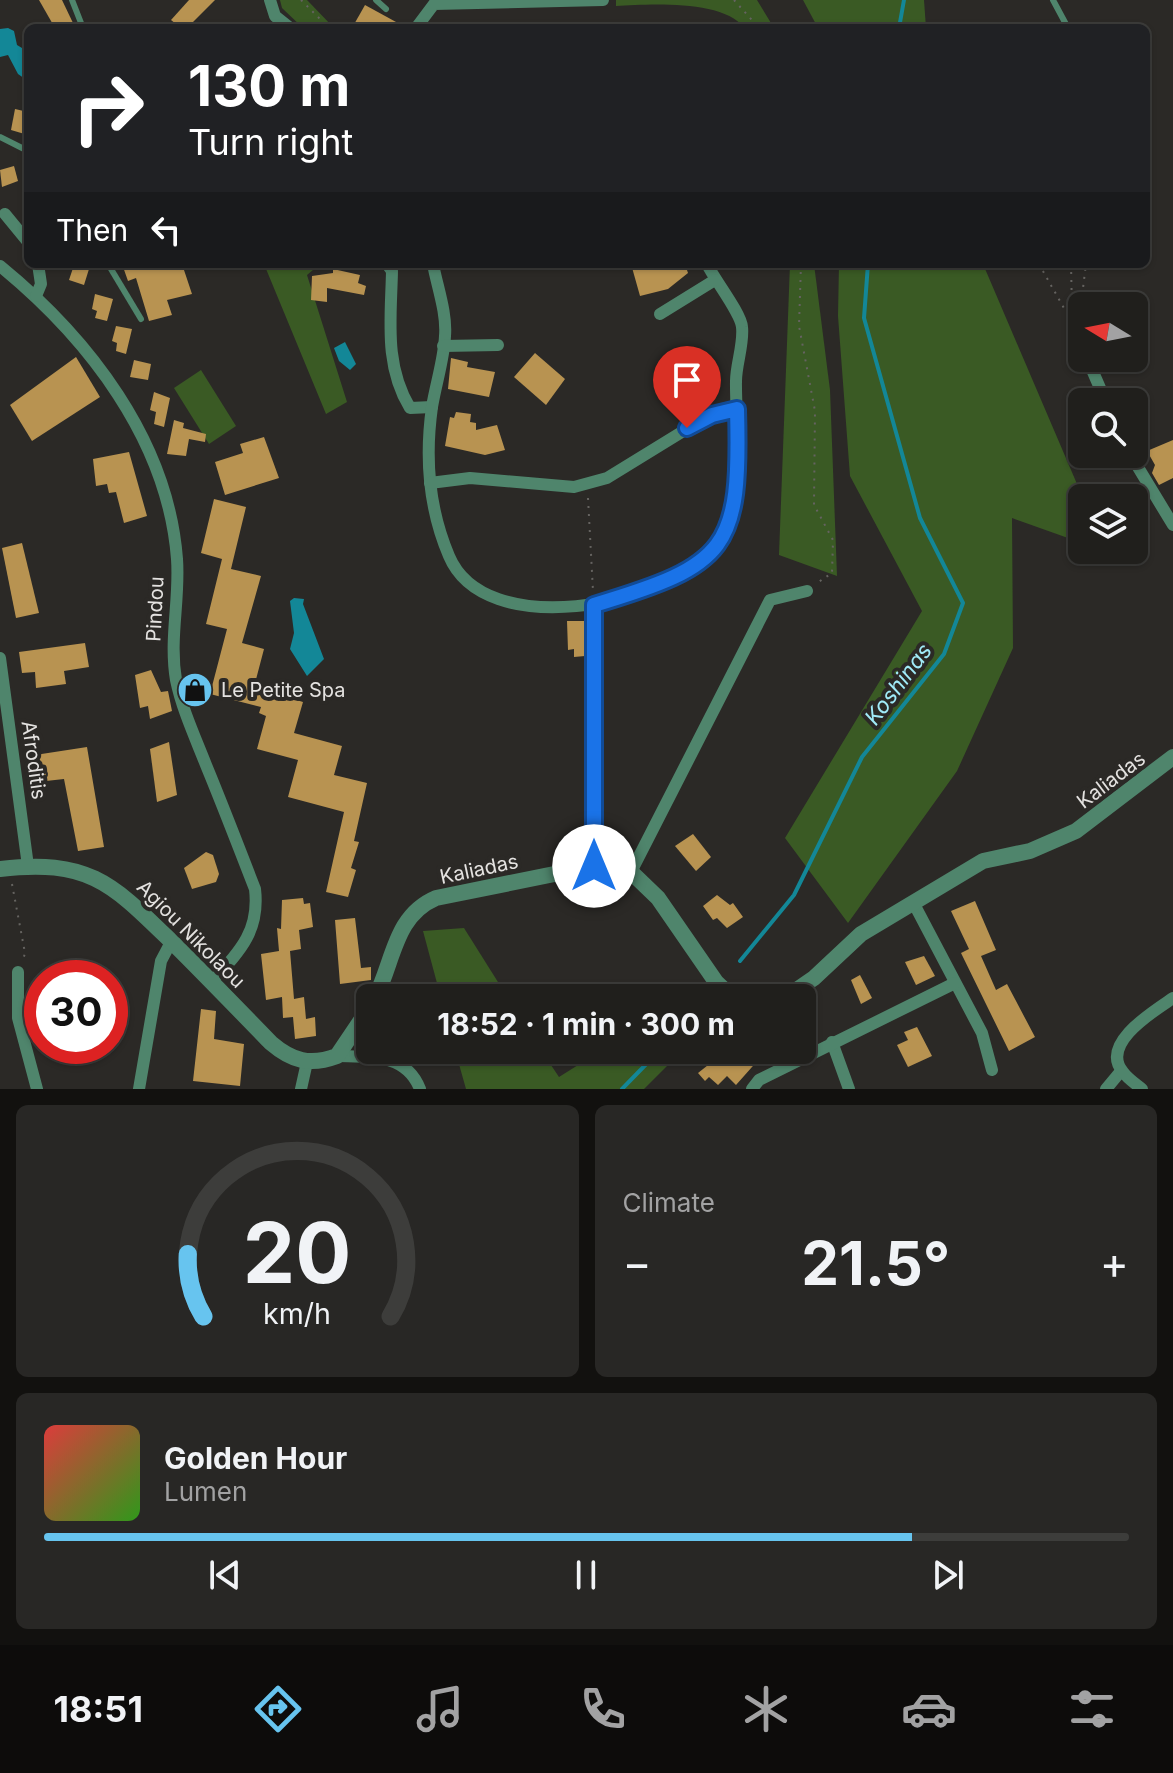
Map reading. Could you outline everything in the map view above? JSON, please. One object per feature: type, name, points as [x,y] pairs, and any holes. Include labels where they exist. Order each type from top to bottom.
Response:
[{"type":"street","points":[[270,0],[275,16],[285,24]]},
{"type":"street","points":[[419,24],[434,4],[603,0]]},
{"type":"street","points":[[5,214],[24,237]]},
{"type":"street","name":"Pindou","points":[[0,266],[36,296],[83,345],[129,415],[157,472],[170,520],[178,573],[173,652],[181,702],[255,889],[257,906],[253,932],[212,981]]},
{"type":"street","points":[[36,296],[41,284],[39,268]]},
{"type":"street","points":[[390,268],[389,352],[400,391],[410,408],[432,407]]},
{"type":"street","points":[[434,268],[446,334],[432,407],[428,448],[430,483],[450,559],[464,578],[505,601],[531,607],[594,605],[676,577],[716,551],[728,530],[733,507],[737,409],[735,380],[742,325],[709,268]]},
{"type":"street","points":[[660,314],[715,280]]},
{"type":"street","points":[[443,346],[498,345]]},
{"type":"street","points":[[430,483],[470,478],[574,487],[587,484],[629,465],[703,419],[737,409]]},
{"type":"street","points":[[1138,468],[1173,525]]},
{"type":"street","points":[[718,984],[658,898],[631,872],[770,600],[807,591]]},
{"type":"street","points":[[594,605],[594,866]]},
{"type":"street","name":"Afroditis","points":[[0,658],[28,866]]},
{"type":"street","name":"Kaliadas","points":[[805,984],[861,934],[983,861],[1030,851],[1076,831],[1173,757]]},
{"type":"street","name":"Agiou Nikolaou","points":[[4,869],[28,866],[65,868],[104,882],[127,897],[271,1043],[295,1060],[307,1062]]},
{"type":"street","name":"Kaliadas","points":[[380,984],[402,928],[425,903],[594,866],[631,872]]},
{"type":"street","points":[[913,902],[982,1033],[992,1070]]},
{"type":"street","points":[[139,1089],[161,961],[171,942]]},
{"type":"street","points":[[18,972],[18,1018],[37,1089]]},
{"type":"street","points":[[752,1089],[759,1080],[955,983]]},
{"type":"street","points":[[1142,1089],[1121,1071],[1117,1055],[1124,1038],[1173,998]]},
{"type":"street","points":[[337,1056],[356,1028]]},
{"type":"street","points":[[832,1042],[849,1089]]},
{"type":"street","points":[[301,1089],[307,1062],[337,1056],[394,1061],[410,1072],[420,1089]]},
{"type":"street","points":[[1106,1089],[1121,1071]]},
{"type":"lane","points":[[72,0],[81,24]]},
{"type":"lane","points":[[376,0],[386,9]]},
{"type":"lane","points":[[1053,0],[1066,24]]},
{"type":"lane","points":[[0,137],[24,149]]},
{"type":"lane","points":[[110,268],[141,319]]},
{"type":"path","points":[[301,0],[325,24]]},
{"type":"path","points":[[734,0],[755,24]]},
{"type":"path","points":[[801,268],[799,326],[815,411],[814,505],[833,540],[832,573],[807,591]]},
{"type":"path","points":[[1041,268],[1068,314]]},
{"type":"path","points":[[1071,268],[1072,315],[1082,296],[1086,268]]},
{"type":"path","points":[[587,484],[594,605]]},
{"type":"path","points":[[4,869],[25,953],[18,972]]},
{"type":"green space","points":[[280,0],[307,0],[330,24],[299,24],[282,8]]},
{"type":"green space","points":[[616,0],[757,0],[772,24],[740,24],[721,12],[704,8],[616,6]]},
{"type":"green space","points":[[803,0],[924,0],[926,24],[816,24]]},
{"type":"green space","points":[[266,268],[315,268],[307,275],[347,402],[326,414]]},
{"type":"green space","points":[[790,268],[815,268],[830,390],[837,576],[779,555]]},
{"type":"green space","points":[[839,268],[985,268],[1077,484],[1068,484],[1068,538],[1012,518],[1013,648],[957,771],[848,923],[785,838],[922,611],[850,476],[838,316]]},
{"type":"green space","points":[[201,370],[236,426],[209,444],[174,388]]},
{"type":"green space","points":[[464,928],[499,984],[437,984],[423,931]]},
{"type":"green space","points":[[459,1064],[550,1064],[559,1077],[580,1064],[669,1064],[644,1089],[466,1089]]},
{"type":"water","points":[[0,29],[14,31],[17,45],[24,49],[24,78],[18,74],[8,55],[0,57]]},
{"type":"water","points":[[345,342],[356,364],[350,370],[339,361],[334,348]]},
{"type":"water","points":[[294,598],[304,599],[303,604],[324,659],[307,676],[290,649],[294,633],[290,601]]},
{"type":"building","points":[[39,0],[62,0],[73,23],[53,24]]},
{"type":"building","points":[[189,0],[215,0],[191,24],[176,24],[171,20]]},
{"type":"building","points":[[365,5],[400,24],[354,24]]},
{"type":"building","points":[[15,109],[24,111],[24,134],[11,130]]},
{"type":"building","points":[[14,166],[18,181],[2,187],[0,170]]},
{"type":"building","points":[[73,268],[89,269],[84,285],[69,280]]},
{"type":"building","points":[[123,268],[183,268],[192,294],[167,300],[172,315],[149,321],[136,278],[128,281]]},
{"type":"building","points":[[632,268],[686,268],[688,273],[668,289],[640,296]]},
{"type":"building","points":[[333,269],[360,275],[358,283],[366,286],[364,295],[327,288],[327,302],[311,300],[312,276],[333,273]]},
{"type":"building","points":[[95,294],[113,299],[107,321],[95,318],[97,311],[92,309]]},
{"type":"building","points":[[116,326],[132,329],[126,354],[116,351],[117,343],[112,341]]},
{"type":"building","points":[[535,353],[565,379],[546,405],[514,377]]},
{"type":"building","points":[[76,357],[100,397],[32,441],[10,405]]},
{"type":"building","points":[[451,358],[468,362],[467,367],[495,372],[489,397],[448,389]]},
{"type":"building","points":[[134,360],[151,364],[148,380],[130,377]]},
{"type":"building","points":[[154,392],[170,398],[164,427],[154,424],[156,412],[150,410]]},
{"type":"building","points":[[456,412],[471,414],[470,422],[476,423],[476,430],[497,425],[505,450],[485,455],[445,446],[450,417],[454,418]]},
{"type":"building","points":[[174,420],[184,423],[183,428],[206,434],[205,442],[189,439],[186,456],[167,454]]},
{"type":"building","points":[[264,437],[279,478],[225,495],[215,462],[243,453],[240,444]]},
{"type":"building","points":[[1173,440],[1173,478],[1159,485],[1152,473],[1155,465],[1148,451]]},
{"type":"building","points":[[129,452],[147,516],[124,523],[116,492],[109,493],[107,484],[96,486],[93,459]]},
{"type":"building","points":[[214,499],[246,507],[231,569],[261,576],[242,643],[264,649],[254,687],[303,702],[294,733],[342,746],[334,775],[367,783],[354,841],[359,842],[351,868],[356,870],[348,897],[326,892],[344,812],[288,797],[298,760],[257,749],[266,716],[259,713],[261,707],[210,694],[227,629],[206,624],[222,559],[201,553]]},
{"type":"building","points":[[22,543],[39,613],[16,618],[2,548]]},
{"type":"building","points":[[567,621],[584,621],[585,656],[574,657],[574,649],[568,650]]},
{"type":"building","points":[[85,643],[89,667],[64,671],[66,684],[36,688],[35,672],[22,673],[19,652]]},
{"type":"building","points":[[151,670],[161,692],[168,691],[172,711],[150,719],[148,706],[140,708],[135,675]]},
{"type":"building","points":[[169,742],[177,795],[157,802],[150,749]]},
{"type":"building","points":[[87,747],[104,847],[78,851],[64,779],[37,782],[35,755]]},
{"type":"building","points":[[693,834],[711,857],[696,871],[675,846]]},
{"type":"building","points":[[206,852],[213,855],[219,874],[216,882],[192,889],[184,868]]},
{"type":"building","points":[[717,895],[730,905],[733,903],[743,917],[727,928],[717,918],[713,920],[703,906]]},
{"type":"building","points":[[303,898],[304,904],[310,903],[313,927],[299,930],[301,949],[290,951],[294,999],[304,997],[306,1019],[315,1017],[316,1036],[295,1039],[293,1017],[283,1018],[282,997],[266,1000],[261,954],[279,951],[277,928],[281,929],[282,900]]},
{"type":"building","points":[[975,901],[996,950],[981,956],[996,990],[1007,984],[1035,1037],[1009,1051],[961,953],[969,949],[951,911]]},
{"type":"building","points":[[355,918],[361,968],[371,967],[371,980],[340,984],[335,920]]},
{"type":"building","points":[[924,956],[935,976],[916,985],[905,962]]},
{"type":"building","points":[[860,975],[872,998],[861,1004],[851,980]]},
{"type":"building","points":[[201,1009],[216,1011],[214,1039],[244,1044],[240,1086],[193,1081]]},
{"type":"building","points":[[917,1027],[932,1056],[908,1067],[897,1045],[908,1040],[904,1032]]},
{"type":"building","points":[[709,1064],[755,1064],[736,1085],[727,1076],[718,1085],[709,1077],[705,1081],[698,1073]]},
{"type":"waterway","name":"Koshinas","points":[[900,24],[904,0]]},
{"type":"waterway","name":"Koshinas","points":[[740,961],[794,895],[862,757],[944,654],[963,603],[920,518],[864,318],[868,268]]},
{"type":"waterway","name":"Koshinas","points":[[622,1089],[646,1064]]},
{"type":"place","name":"Le Petite Spa","points":[[195,690]]},
{"type":"route","points":[[594,866],[594,605],[676,577],[697,566],[716,551],[728,530],[733,507],[737,478],[737,409],[712,415],[687,428]]}]
